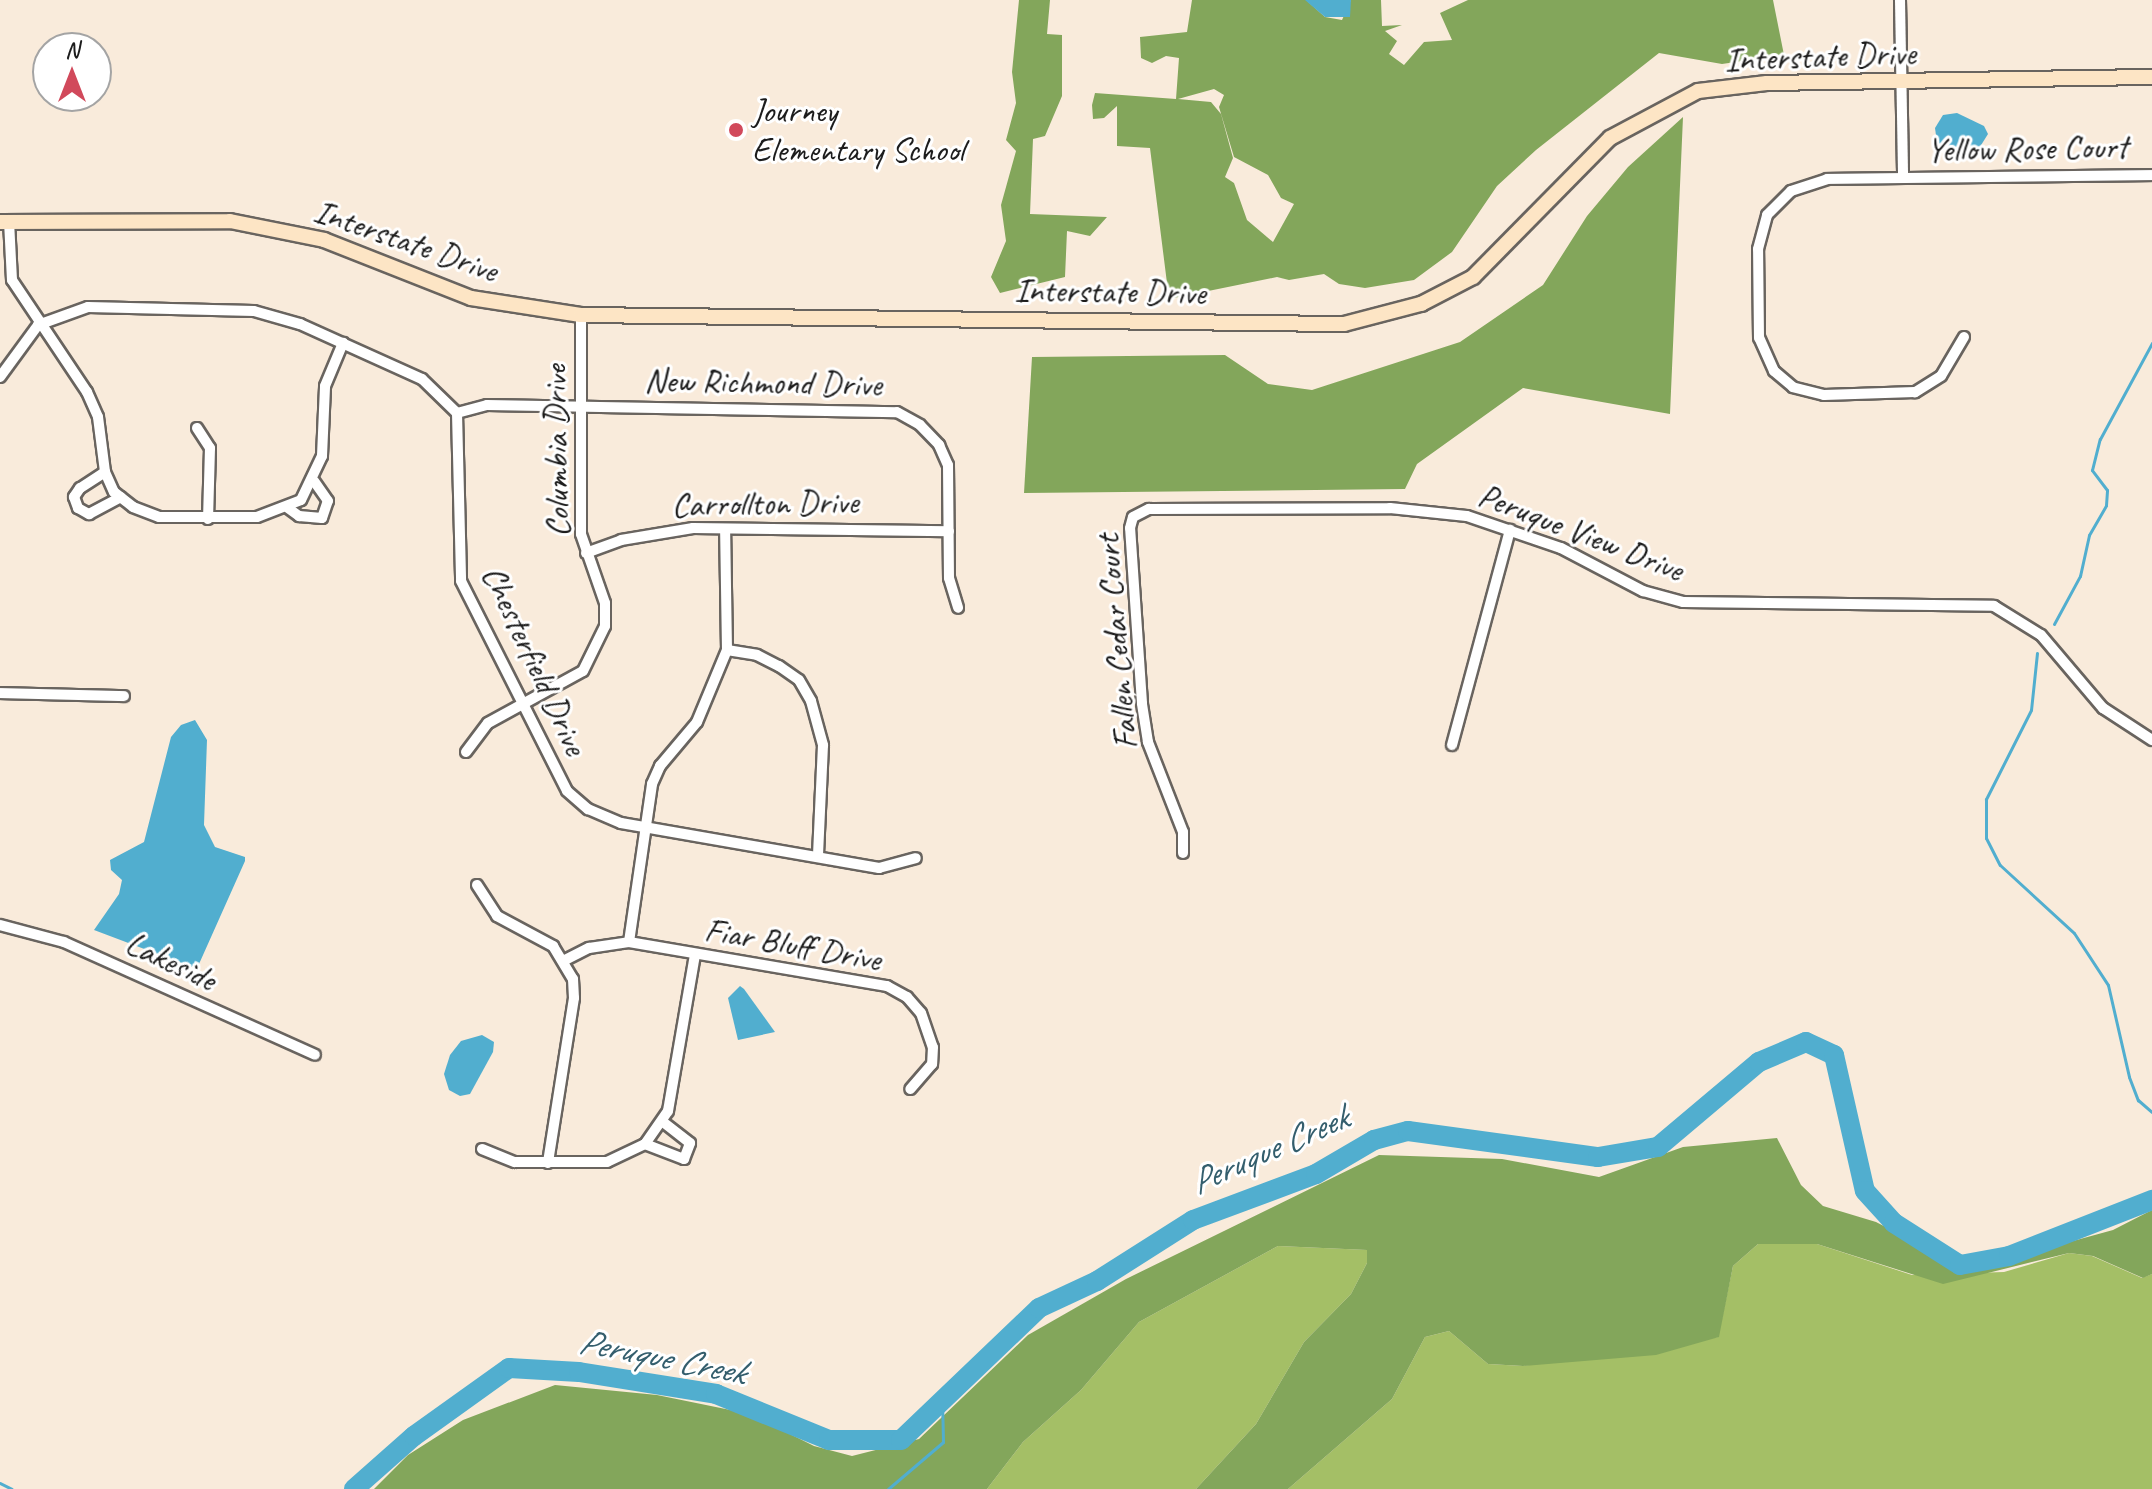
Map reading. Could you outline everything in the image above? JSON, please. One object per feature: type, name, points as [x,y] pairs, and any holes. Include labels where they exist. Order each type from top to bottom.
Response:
[{"type":"main road","name":"Interstate Drive","points":[[4,222],[230,221],[324,240],[471,298],[581,315],[1344,324],[1408,309],[1473,277],[1610,138],[1698,91],[1767,83],[2152,77]]},
{"type":"street","points":[[1900,0],[1903,177]]},
{"type":"street","name":"Yellow Rose Court","points":[[1964,337],[1935,382],[1892,395],[1802,391],[1774,371],[1761,349],[1758,249],[1762,226],[1774,206],[1813,181],[1903,177],[2152,175]]},
{"type":"street","points":[[4,222],[12,280],[38,325],[87,392],[98,417],[105,472],[121,497],[159,517],[257,517],[288,508],[301,500],[314,481],[322,456],[325,386],[343,343]]},
{"type":"street","points":[[0,377],[38,325],[88,307],[223,309],[300,324],[343,343],[422,379],[457,413]]},
{"type":"street","name":"Columbia Drive","points":[[466,752],[488,723],[583,671],[597,650],[605,603],[586,553],[581,315]]},
{"type":"street","name":"New Richmond Drive","points":[[457,413],[487,405],[897,412],[920,425],[948,465],[949,578],[958,608]]},
{"type":"street","name":"Chesterfield Drive","points":[[457,413],[461,581],[567,791],[588,809],[646,828],[879,868],[916,858]]},
{"type":"street","points":[[197,428],[210,448],[208,519]]},
{"type":"street","points":[[105,472],[80,488],[74,497],[78,508],[89,514],[121,497]]},
{"type":"street","points":[[288,508],[299,516],[322,518],[328,501],[314,481]]},
{"type":"street","name":"Peruque View Drive","points":[[1133,517],[1149,509],[1390,508],[1467,516],[1561,548],[1643,591],[1683,602],[1994,606],[2041,635],[2103,708],[2152,740]]},
{"type":"street","name":"Fallen Cedar Court","points":[[1133,517],[1132,570],[1148,742],[1183,832],[1183,853]]},
{"type":"street","points":[[629,942],[646,828],[660,766],[697,722],[727,650],[725,529]]},
{"type":"street","name":"Carrollton Drive","points":[[586,553],[656,532],[725,529],[949,531]]},
{"type":"street","points":[[1452,745],[1510,530]]},
{"type":"street","points":[[727,650],[757,655],[779,666],[799,680],[811,701],[823,745],[818,856]]},
{"type":"street","points":[[0,693],[124,696]]},
{"type":"street","points":[[477,885],[497,916],[540,935],[565,960],[574,998],[548,1163]]},
{"type":"street","name":"Lakeside","points":[[0,925],[64,942],[315,1055]]},
{"type":"street","name":"Fiar Bluff Drive","points":[[565,960],[589,948],[629,942],[887,986],[907,997],[921,1013],[933,1047],[932,1064],[910,1089]]},
{"type":"street","points":[[482,1149],[515,1162],[607,1162],[645,1144],[663,1122],[695,955]]},
{"type":"street","points":[[645,1144],[684,1159],[690,1143],[663,1122]]},
{"type":"green space","points":[[1019,0],[1050,0],[1047,34],[1062,35],[1062,96],[1045,136],[1033,139],[1030,214],[1107,217],[1090,236],[1067,231],[1065,277],[1000,293],[991,277],[1006,241],[1001,205],[1016,151],[1006,140],[1016,103],[1012,72]]},
{"type":"green space","points":[[1192,0],[1306,0],[1325,17],[1342,20],[1351,0],[1381,0],[1382,26],[1402,25],[1385,31],[1397,41],[1389,54],[1404,65],[1424,42],[1452,40],[1440,13],[1468,0],[1773,0],[1784,55],[1722,64],[1659,53],[1536,150],[1497,186],[1452,252],[1414,280],[1365,288],[1339,284],[1324,274],[1289,280],[1277,277],[1169,299],[1150,148],[1117,146],[1117,106],[1104,118],[1093,119],[1092,105],[1095,93],[1176,99],[1179,58],[1166,56],[1152,63],[1141,58],[1140,37],[1187,32]],"holes":[[[1214,89],[1224,95],[1219,107],[1234,157],[1268,175],[1281,198],[1294,204],[1273,242],[1247,220],[1234,183],[1225,177],[1233,158],[1221,114],[1211,102],[1178,99]]]},
{"type":"green space","points":[[1683,117],[1670,414],[1523,388],[1417,464],[1405,489],[1024,493],[1032,357],[1225,355],[1268,384],[1312,390],[1460,342],[1543,285],[1587,216],[1628,167]]},
{"type":"green space","points":[[1777,1138],[1801,1185],[1823,1206],[1876,1222],[1936,1253],[1956,1273],[2113,1230],[2152,1210],[2152,1274],[2143,1278],[2093,1256],[2069,1253],[1943,1284],[1817,1244],[1758,1244],[1733,1266],[1719,1337],[1656,1355],[1523,1366],[1488,1364],[1449,1331],[1425,1337],[1392,1399],[1288,1489],[1196,1489],[1256,1424],[1304,1342],[1351,1294],[1367,1263],[1367,1250],[1278,1246],[1139,1322],[1081,1390],[1023,1442],[987,1489],[374,1489],[408,1455],[463,1420],[555,1385],[657,1395],[750,1414],[814,1446],[852,1456],[919,1439],[1028,1335],[1126,1279],[1379,1155],[1502,1159],[1599,1177],[1683,1147]]},
{"type":"green space","points":[[1758,1244],[1817,1244],[1912,1275],[2004,1272],[2069,1253],[2092,1256],[2142,1278],[2152,1274],[2152,1489],[1288,1489],[1392,1399],[1425,1337],[1449,1331],[1488,1364],[1523,1366],[1718,1337],[1733,1266]]},
{"type":"green space","points":[[1278,1246],[1368,1250],[1367,1263],[1351,1294],[1304,1342],[1256,1424],[1196,1489],[987,1489],[1023,1442],[1081,1390],[1139,1322]]},
{"type":"water","points":[[1305,0],[1351,0],[1350,17],[1325,17]]},
{"type":"water","points":[[1957,113],[1984,126],[1988,134],[1978,150],[1938,150],[1935,128],[1943,115]]},
{"type":"water","points":[[195,720],[207,740],[204,825],[215,847],[245,857],[245,861],[199,964],[192,967],[94,930],[119,894],[122,880],[111,870],[110,860],[144,842],[171,737],[181,725]]},
{"type":"water","points":[[740,986],[775,1032],[738,1040],[728,998]]},
{"type":"water","points":[[482,1035],[494,1042],[493,1052],[470,1094],[460,1096],[449,1090],[444,1074],[450,1055],[461,1041]]},
{"type":"waterway","points":[[2054,624],[2080,576],[2089,535],[2106,505],[2107,490],[2092,470],[2100,439],[2152,343]]},
{"type":"waterway","points":[[2037,653],[2031,710],[1986,799],[1986,838],[2000,865],[2074,933],[2108,985],[2129,1077],[2138,1100],[2152,1112]]},
{"type":"waterway","name":"Peruque Creek","points":[[354,1489],[414,1436],[509,1368],[579,1372],[716,1394],[829,1440],[901,1440],[1039,1308],[1097,1281],[1193,1220],[1316,1174],[1374,1140],[1408,1131],[1598,1157],[1658,1147],[1759,1062],[1806,1042],[1834,1055],[1865,1191],[1894,1223],[1960,1265],[2009,1256],[2152,1200]]},
{"type":"waterway","points":[[888,1489],[943,1442],[942,1398]]},
{"type":"waterway","name":"Peruque Creek","points":[[0,1483],[12,1489]]},
{"type":"place","name":"Journey Elementary School","points":[[736,130]]}]
